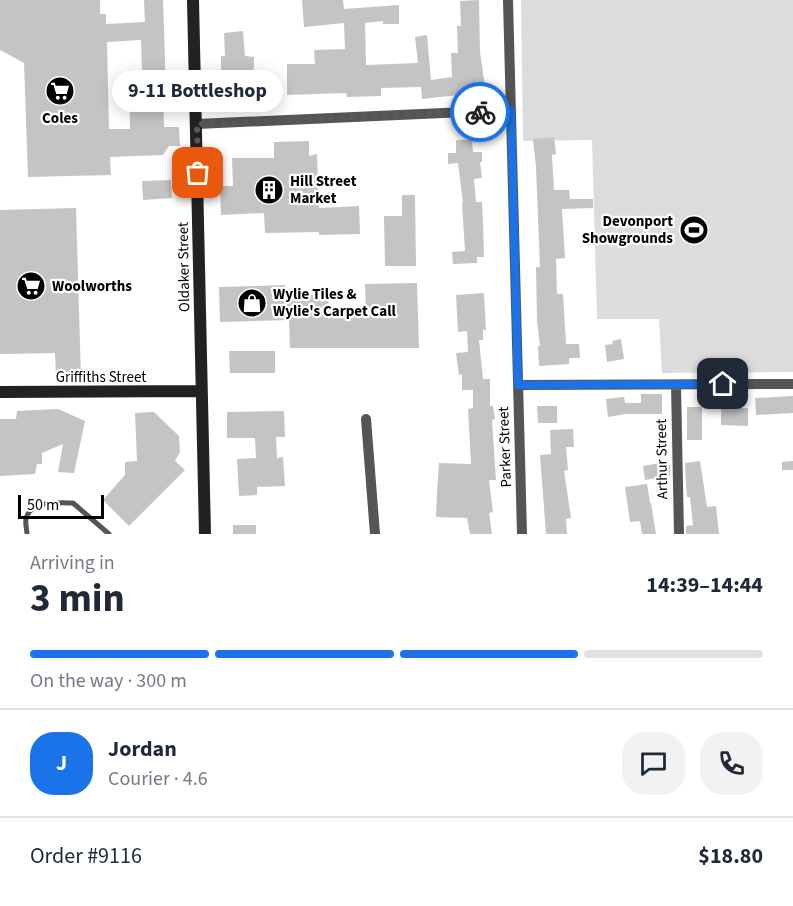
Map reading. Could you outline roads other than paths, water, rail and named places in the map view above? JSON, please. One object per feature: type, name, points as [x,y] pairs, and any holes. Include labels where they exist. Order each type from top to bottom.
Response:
[{"type":"main road","name":"Oldaker Street","points":[[193,0],[206,534]]},
{"type":"main road","name":"Griffiths Street","points":[[0,392],[201,391]]},
{"type":"street","name":"Parker Street","points":[[508,0],[522,534]]},
{"type":"street","points":[[197,124],[511,110]]},
{"type":"street","name":"Arthur Street","points":[[676,384],[679,534]]},
{"type":"street","points":[[518,385],[793,384]]},
{"type":"street","points":[[366,418],[375,534]]},
{"type":"lane","points":[[27,534],[26,518],[33,509],[40,505],[74,503],[109,534]]},
{"type":"place","name":"Coles","points":[[60,91]]},
{"type":"place","name":"9-11 Bottleshop","points":[[198,173]]},
{"type":"place","name":"Hill Street Market","points":[[269,190]]},
{"type":"place","name":"Devonport Showgrounds","points":[[694,230]]},
{"type":"place","name":"Woolworths","points":[[31,286]]},
{"type":"place","name":"Wylie Tiles & Wylie's Carpet Call","points":[[252,303]]}]
